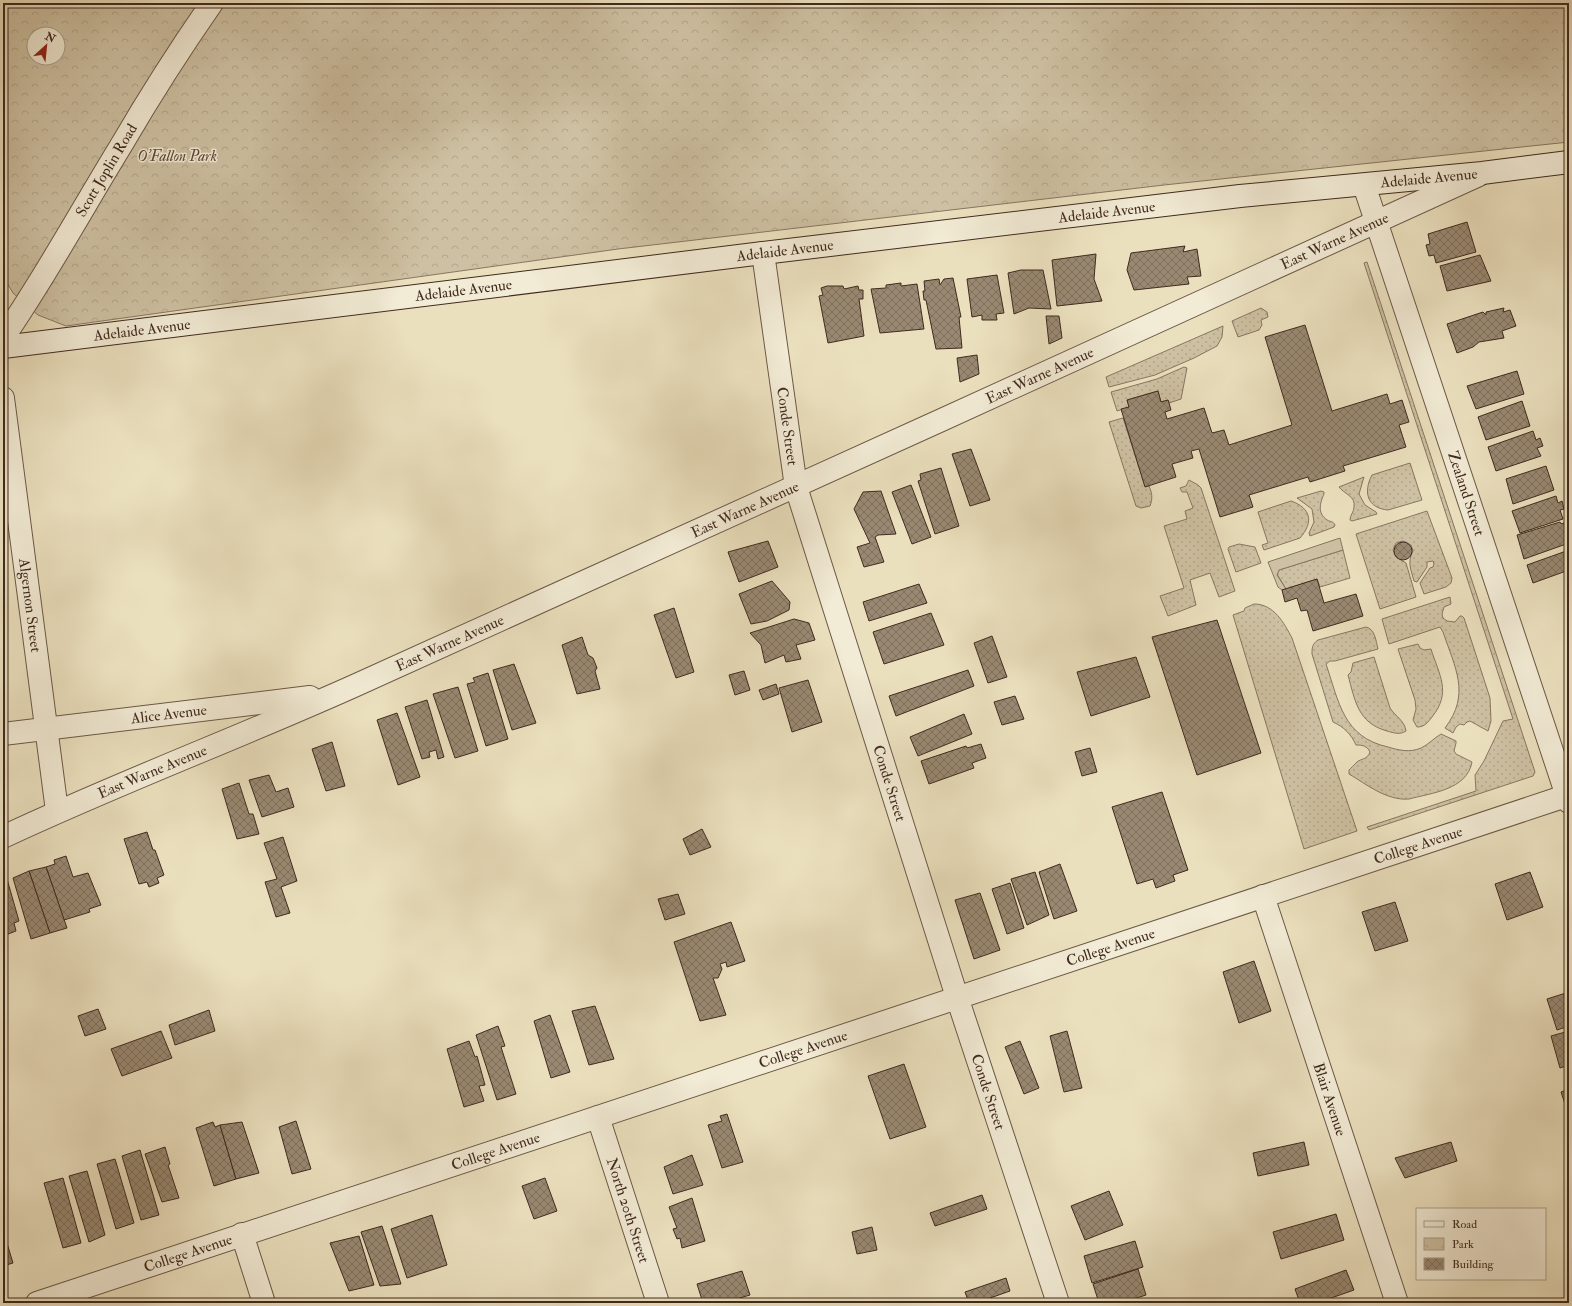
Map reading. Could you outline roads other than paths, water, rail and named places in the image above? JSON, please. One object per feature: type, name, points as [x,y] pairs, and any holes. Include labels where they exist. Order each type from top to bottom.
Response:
[{"type":"street","name":"Scott Joplin Road","points":[[3,338],[32,296],[118,150],[183,44],[212,3]]},
{"type":"street","name":"Adelaide Avenue","points":[[3,347],[763,253],[1234,197],[1482,173],[1569,162]]},
{"type":"street","name":"East Warne Avenue","points":[[3,837],[57,811],[335,694],[796,487],[1482,173]]},
{"type":"street","name":"Zealand Street","points":[[1364,185],[1375,222],[1568,798]]},
{"type":"street","name":"Conde Street","points":[[763,253],[796,487],[957,997],[1058,1303]]},
{"type":"street","name":"Algernon Street","points":[[3,398],[57,811]]},
{"type":"street","name":"Alice Avenue","points":[[3,734],[335,694]]},
{"type":"street","name":"College Avenue","points":[[37,1303],[1263,896],[1568,798]]},
{"type":"street","name":"Blair Avenue","points":[[1263,896],[1397,1303]]},
{"type":"street","name":"North 20th Street","points":[[598,1117],[658,1303]]},
{"type":"street","points":[[242,1234],[264,1303]]},
{"type":"park label","name":"O'Fallon Park","points":[[177,156]]}]
